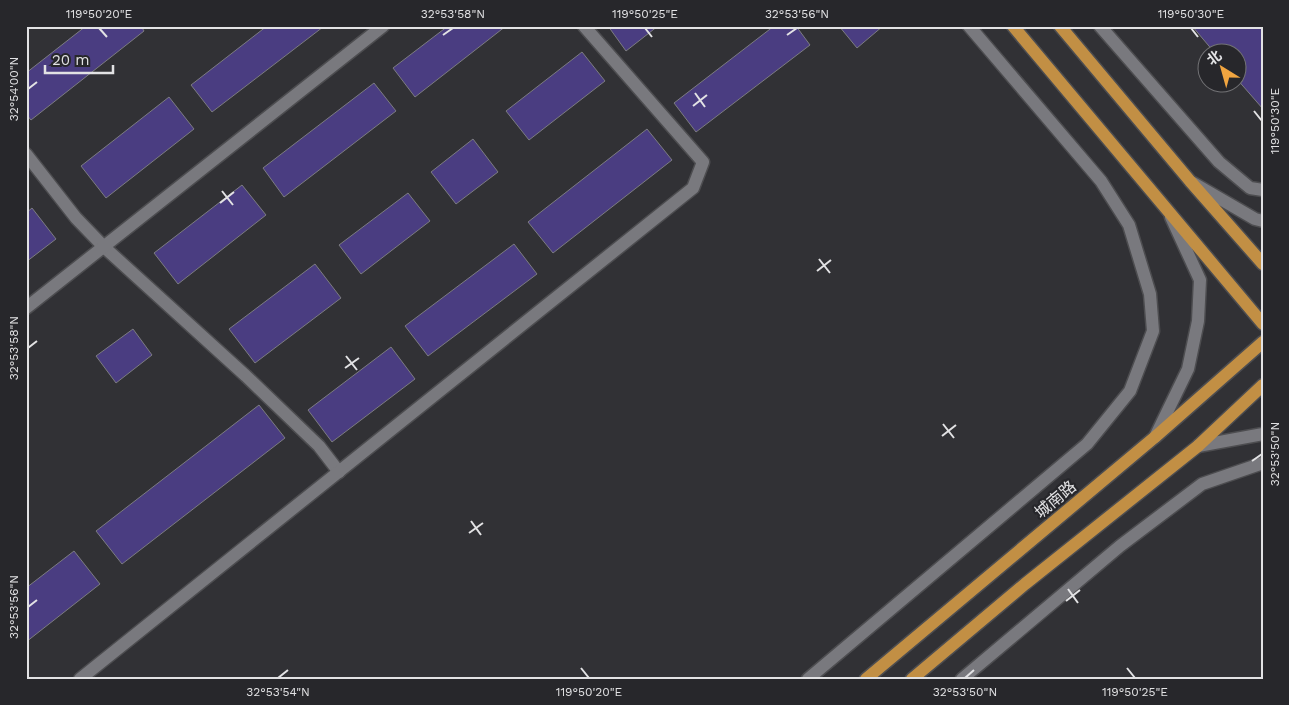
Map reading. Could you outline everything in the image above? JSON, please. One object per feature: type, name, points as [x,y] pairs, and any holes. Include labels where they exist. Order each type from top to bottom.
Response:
[{"type":"main road","points":[[1013,26],[1263,324]]},
{"type":"main road","points":[[1060,26],[1190,181],[1263,264]]},
{"type":"main road","name":"城南路","points":[[866,679],[1155,437],[1263,342]]},
{"type":"main road","points":[[912,679],[1025,584],[1198,446],[1263,385]]},
{"type":"street","points":[[26,308],[383,26]]},
{"type":"street","points":[[80,679],[693,188],[703,162],[584,26]]},
{"type":"street","points":[[808,679],[1087,444],[1130,391],[1153,331],[1150,294],[1129,225],[1101,181],[970,26]]},
{"type":"street","points":[[1100,26],[1219,162],[1250,188],[1263,190]]},
{"type":"street","points":[[26,154],[76,218],[104,247],[246,376],[319,446],[340,472]]},
{"type":"street","points":[[1190,181],[1255,219],[1263,221]]},
{"type":"street","points":[[1155,437],[1188,369],[1198,322],[1200,280],[1170,215]]},
{"type":"street","points":[[1198,446],[1263,434]]},
{"type":"street","points":[[962,679],[1120,546],[1202,484],[1263,463]]},
{"type":"building","points":[[86,26],[141,26],[144,31],[31,120],[26,114],[26,73]]},
{"type":"building","points":[[267,26],[323,27],[212,112],[191,85]]},
{"type":"building","points":[[448,26],[506,26],[415,97],[393,68]]},
{"type":"building","points":[[608,26],[658,26],[626,51]]},
{"type":"building","points":[[774,26],[796,26],[810,45],[696,132],[674,103]]},
{"type":"building","points":[[839,26],[883,26],[857,48]]},
{"type":"building","points":[[1192,26],[1263,26],[1263,109],[1246,89],[1246,42],[1206,42]]},
{"type":"building","points":[[582,52],[605,81],[529,140],[506,111]]},
{"type":"building","points":[[374,83],[396,111],[284,197],[263,168]]},
{"type":"building","points":[[169,97],[194,129],[106,198],[81,166]]},
{"type":"building","points":[[647,129],[672,160],[553,253],[528,222]]},
{"type":"building","points":[[473,139],[498,172],[456,204],[431,172]]},
{"type":"building","points":[[242,185],[266,215],[178,284],[154,253]]},
{"type":"building","points":[[408,193],[430,221],[361,274],[339,245]]},
{"type":"building","points":[[32,208],[56,239],[26,262],[26,213]]},
{"type":"building","points":[[514,244],[537,274],[428,356],[405,326]]},
{"type":"building","points":[[315,264],[341,298],[255,363],[229,329]]},
{"type":"building","points":[[133,329],[152,355],[116,383],[96,356]]},
{"type":"building","points":[[391,347],[415,379],[332,442],[308,410]]},
{"type":"building","points":[[259,405],[285,438],[122,564],[96,531]]},
{"type":"building","points":[[74,551],[100,584],[26,642],[26,588]]}]
